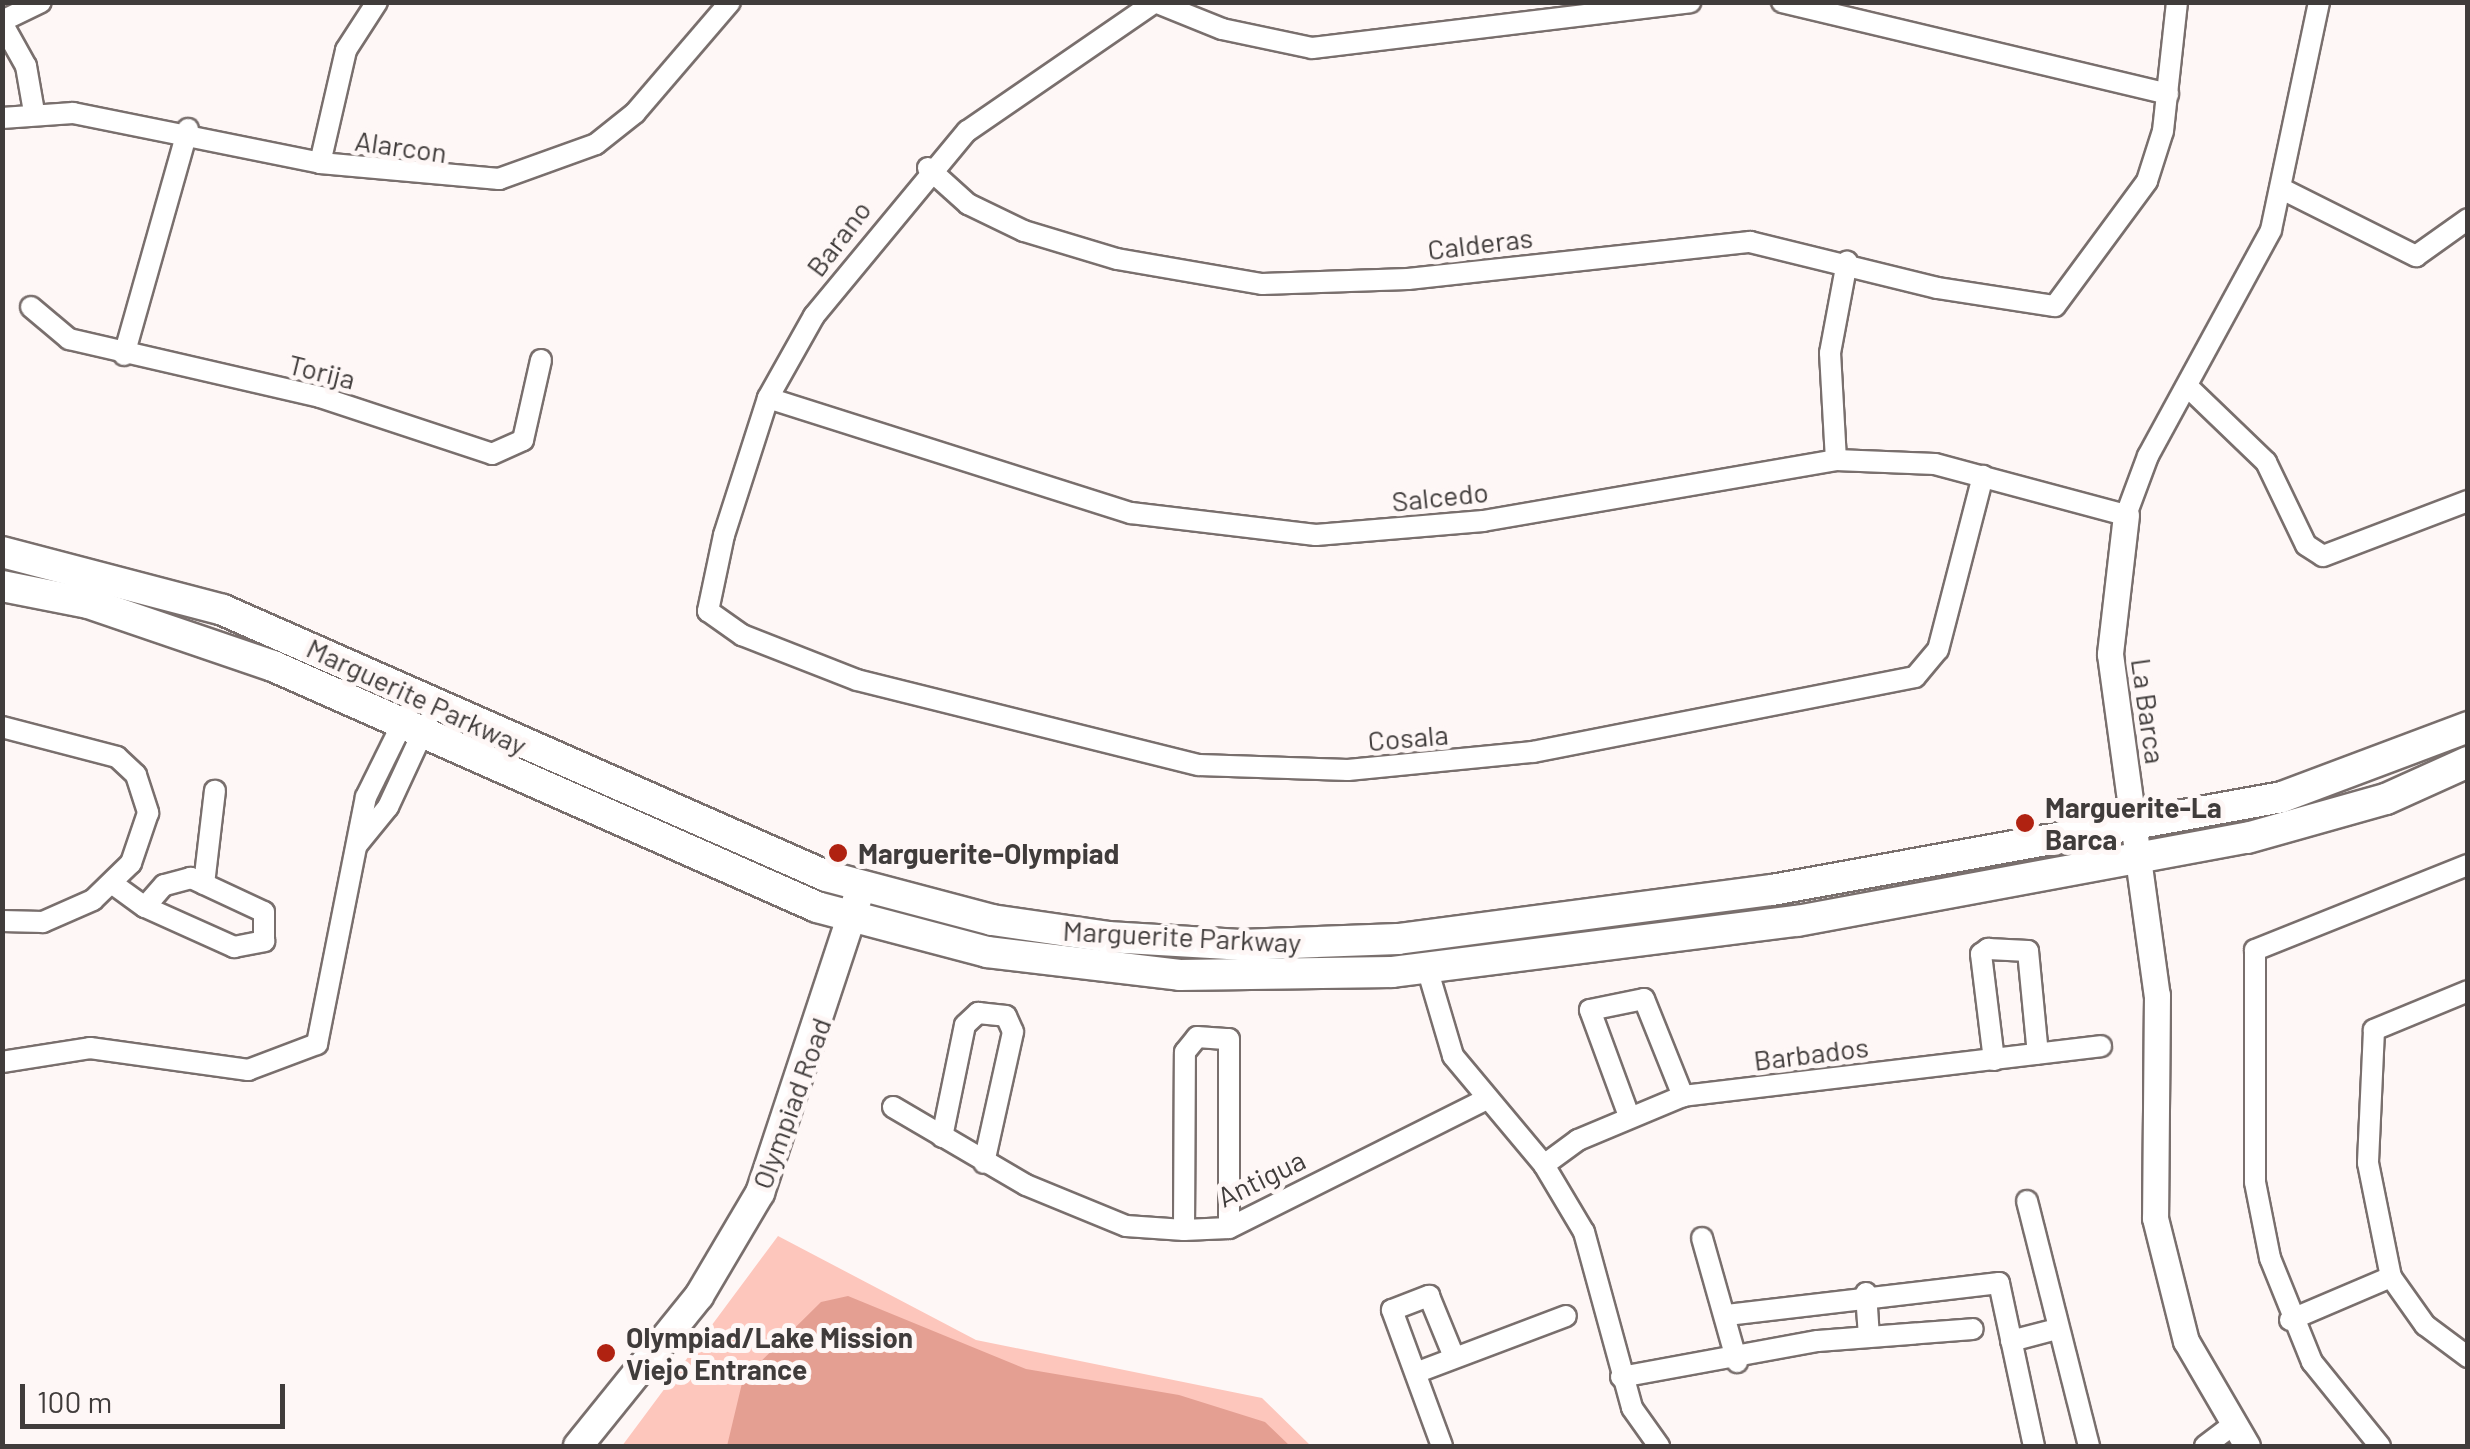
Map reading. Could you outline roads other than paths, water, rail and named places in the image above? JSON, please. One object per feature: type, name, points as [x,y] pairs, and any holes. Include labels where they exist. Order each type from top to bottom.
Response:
[{"type":"main road","name":"Marguerite Parkway","points":[[2,552],[223,610],[427,699],[672,815],[861,887],[1108,936],[1241,945],[1398,939],[1772,890],[2282,797],[2468,727]]},
{"type":"main road","name":"Marguerite Parkway","points":[[2,586],[191,634],[412,728],[714,867],[852,917],[987,952],[1180,975],[1284,979],[1426,968],[1797,921],[2141,862],[2318,820],[2468,762]]},
{"type":"main road","name":"Olympiad Road","points":[[578,1446],[699,1296],[760,1194],[861,887]]},
{"type":"street","points":[[34,112],[26,66],[2,22],[41,2]]},
{"type":"street","points":[[320,163],[346,50],[377,2]]},
{"type":"street","name":"Alarcon","points":[[2,118],[34,112],[188,129],[320,163],[448,182],[547,169],[635,113],[730,2]]},
{"type":"street","points":[[1155,2],[1222,29],[1312,48],[1690,2]]},
{"type":"street","name":"Barano","points":[[708,612],[768,398],[814,316],[928,168],[1007,96],[1155,2]]},
{"type":"street","points":[[1782,2],[2168,94],[2177,2]]},
{"type":"street","name":"La Barca","points":[[2248,1446],[2230,1426],[2186,1341],[2158,1233],[2159,1034],[2141,862],[2110,654],[2126,514],[2187,386],[2252,277],[2284,190],[2319,2]]},
{"type":"street","name":"Calderas","points":[[928,168],[968,204],[1024,231],[1117,259],[1262,284],[1408,279],[1750,242],[1847,262],[1937,288],[2055,306],[2147,182],[2168,94]]},
{"type":"street","points":[[124,355],[188,129]]},
{"type":"street","points":[[2284,190],[2416,256],[2468,220]]},
{"type":"street","points":[[1836,460],[1830,353],[1847,262]]},
{"type":"street","name":"Torija","points":[[31,307],[69,339],[124,355],[320,397],[492,454],[523,440],[542,360]]},
{"type":"street","points":[[2187,386],[2266,462],[2306,545],[2323,556],[2468,501]]},
{"type":"street","name":"Salcedo","points":[[768,398],[1131,514],[1316,535],[1483,521],[1836,460],[1983,476],[2126,514]]},
{"type":"street","name":"Cosala","points":[[708,612],[742,635],[857,680],[1200,765],[1348,770],[1532,752],[1915,677],[1938,650],[1983,476]]},
{"type":"street","points":[[2,1062],[90,1048],[248,1070],[317,1044],[352,850],[366,796],[427,699]]},
{"type":"street","points":[[2,727],[90,747],[136,775],[148,813],[113,884],[69,915],[2,921]]},
{"type":"street","points":[[352,850],[388,807],[412,728]]},
{"type":"street","points":[[204,884],[216,791]]},
{"type":"street","points":[[366,796],[388,807]]},
{"type":"street","points":[[2380,1446],[2290,1320],[2255,1182],[2255,950],[2468,865]]},
{"type":"street","points":[[113,884],[145,906],[234,947],[264,941],[264,912],[204,884],[175,879],[145,906]]},
{"type":"street","points":[[1994,1060],[1981,954],[1988,949],[2028,951],[2038,1054]]},
{"type":"street","points":[[1426,968],[1440,1033],[1485,1100],[1544,1165],[1595,1260],[1621,1377],[1658,1446]]},
{"type":"street","points":[[2468,991],[2374,1030],[2368,1163],[2391,1277],[2425,1325],[2468,1357]]},
{"type":"street","points":[[1628,1116],[1590,1010],[1644,999],[1683,1096]]},
{"type":"street","points":[[942,1137],[965,1025],[978,1013],[1006,1016],[1014,1032],[984,1163]]},
{"type":"street","points":[[1184,1230],[1185,1052],[1198,1037],[1229,1038],[1228,1228]]},
{"type":"street","name":"Barbados","points":[[1544,1165],[1628,1116],[1683,1096],[2101,1046]]},
{"type":"street","name":"Antigua","points":[[893,1107],[984,1163],[1126,1226],[1184,1230],[1228,1228],[1485,1100]]},
{"type":"street","points":[[2028,1201],[2054,1330],[2089,1446]]},
{"type":"street","points":[[1702,1238],[1727,1315],[1737,1362]]},
{"type":"street","points":[[2290,1320],[2391,1277]]},
{"type":"street","points":[[1727,1315],[1866,1293],[1999,1284],[2034,1446]]},
{"type":"street","points":[[1866,1293],[1868,1337]]},
{"type":"street","points":[[1442,1446],[1418,1372],[1392,1310],[1428,1296],[1454,1357]]},
{"type":"street","points":[[1418,1372],[1566,1316]]},
{"type":"street","points":[[1621,1377],[1737,1362],[1868,1337],[1973,1329]]},
{"type":"street","points":[[2011,1341],[2054,1330]]},
{"type":"street","points":[[2205,1446],[2230,1426]]},
{"type":"place","name":"Marguerite-La Barca","points":[[2025,823]]},
{"type":"place","name":"Marguerite-Olympiad","points":[[838,853]]},
{"type":"place","name":"Olympiad/Lake Mission Viejo Entrance","points":[[606,1353]]}]
